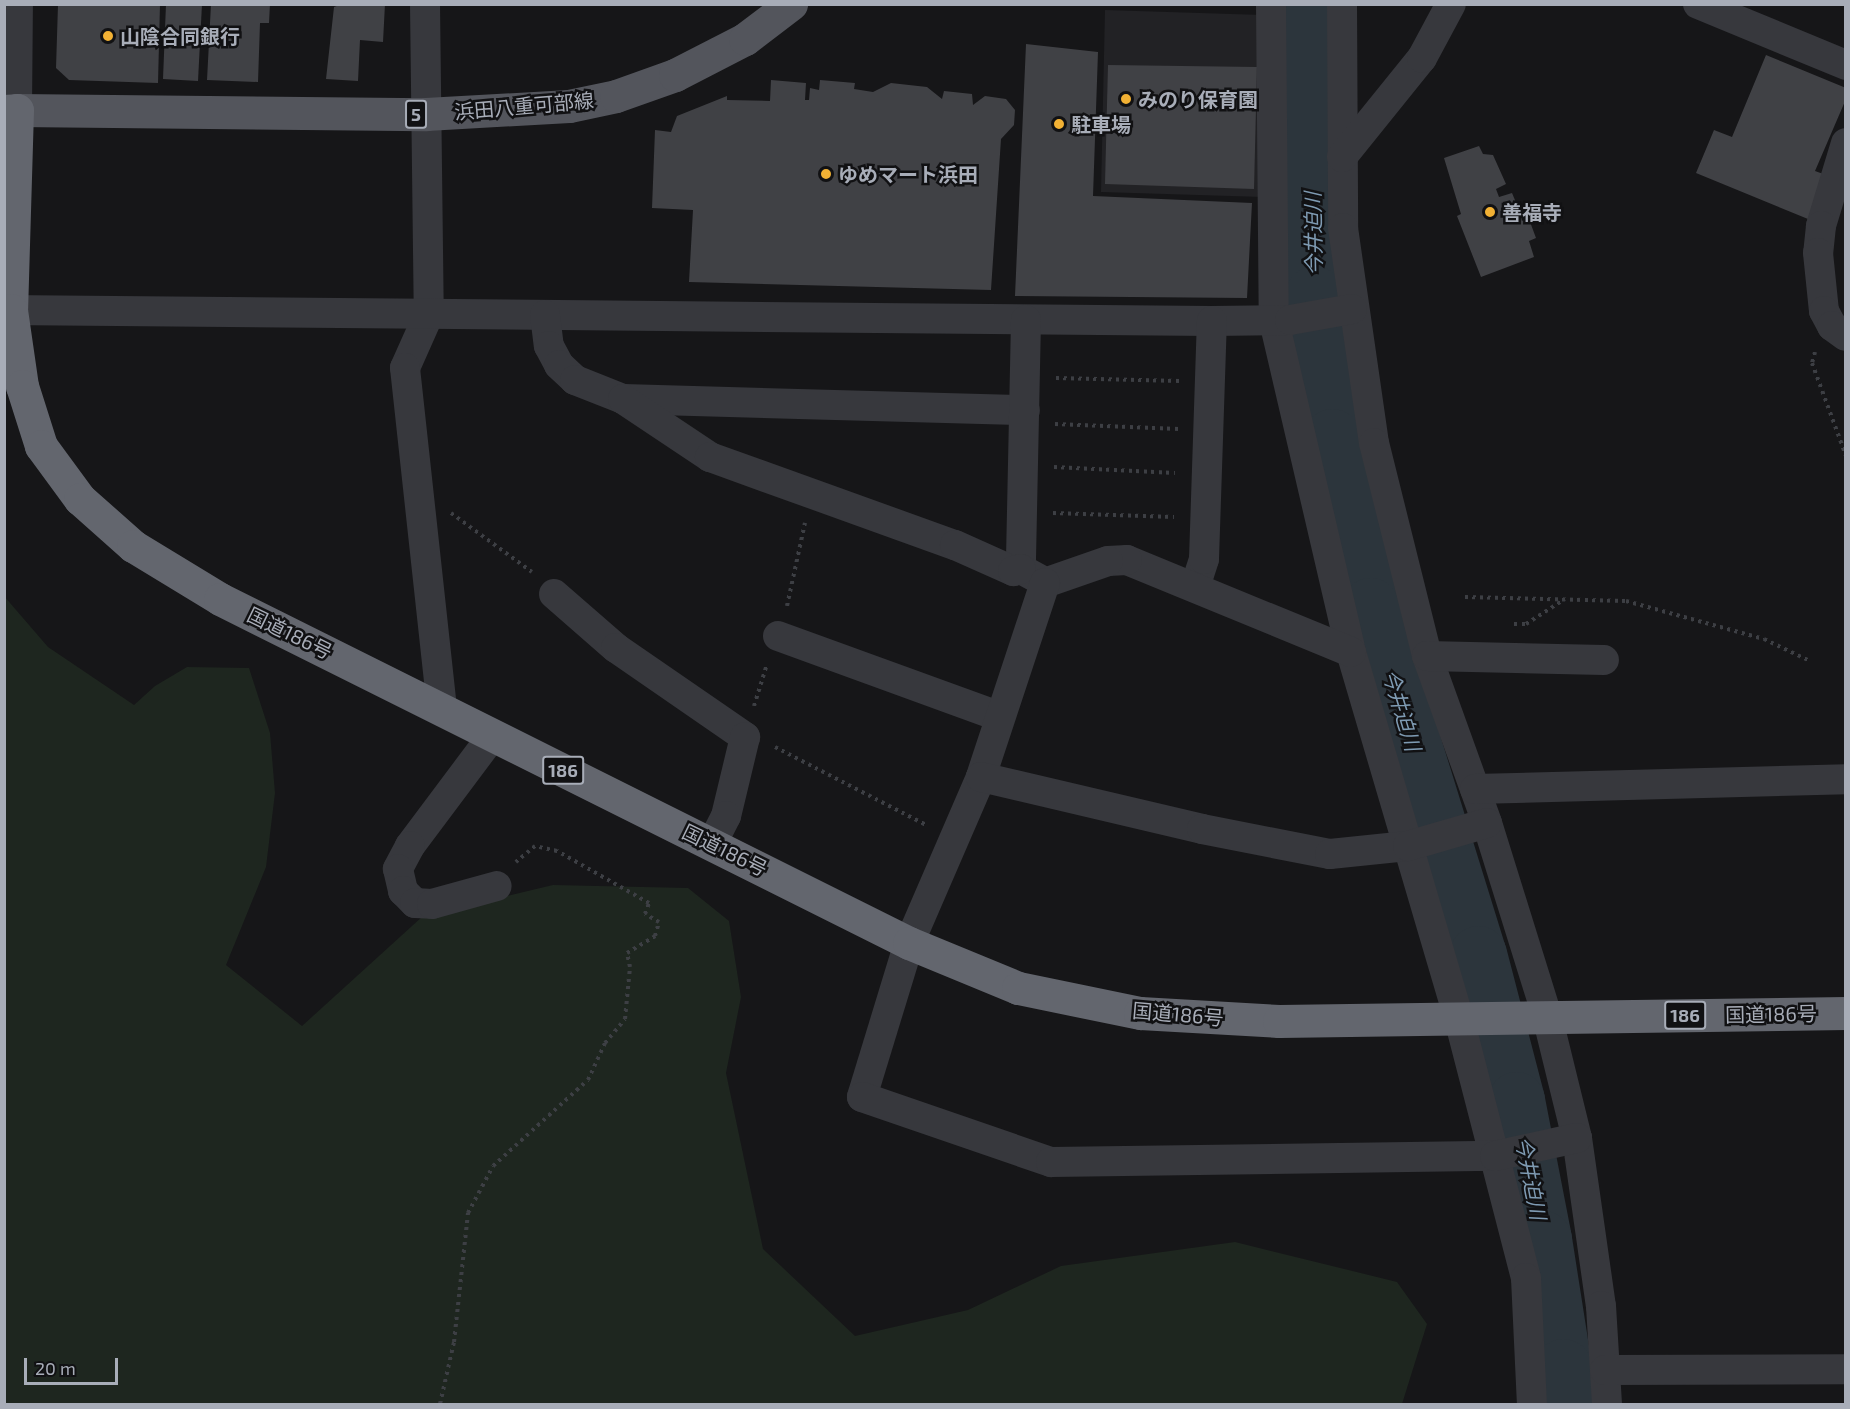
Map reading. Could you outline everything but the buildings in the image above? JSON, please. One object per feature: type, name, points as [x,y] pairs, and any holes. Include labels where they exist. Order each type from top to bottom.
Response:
[{"type":"highway","name":"国道186号","points":[[11,110],[8,310],[22,386],[41,446],[80,499],[133,546],[220,599],[909,943],[1018,988],[1140,1013],[1279,1021],[1845,1013]]},
{"type":"main road","name":"浜田八重可部線","points":[[11,110],[426,114],[569,106],[616,96],[675,75],[745,39],[791,4]]},
{"type":"street","points":[[11,110],[18,4]]},
{"type":"street","points":[[425,4],[429,314],[405,368],[442,710]]},
{"type":"street","points":[[1271,4],[1282,321],[1351,652],[1414,844],[1465,1019],[1500,1155],[1526,1278],[1532,1404]]},
{"type":"street","points":[[1342,4],[1343,228],[1348,310],[1374,443],[1427,656],[1475,789],[1480,825],[1536,1017],[1567,1140],[1601,1306],[1607,1404]]},
{"type":"street","points":[[1342,157],[1422,58],[1451,4]]},
{"type":"street","points":[[1698,4],[1845,66]]},
{"type":"street","points":[[1837,328],[1821,302],[1818,253],[1845,143]]},
{"type":"street","points":[[8,310],[1282,321],[1348,310]]},
{"type":"street","points":[[545,315],[549,346],[559,364],[575,380],[623,399],[710,456],[955,545],[1013,571],[1033,576],[1108,561],[1127,560],[1351,652]]},
{"type":"street","points":[[1026,320],[1022,512],[1033,576],[1000,717],[981,777],[909,943],[862,1097],[1051,1162],[1500,1155],[1567,1140]]},
{"type":"street","points":[[1195,587],[1204,560],[1212,321]]},
{"type":"street","points":[[623,399],[1024,416]]},
{"type":"street","points":[[554,594],[616,648],[745,736],[726,816],[712,844]]},
{"type":"street","points":[[777,636],[1000,717]]},
{"type":"street","points":[[1427,656],[1605,660]]},
{"type":"street","points":[[493,735],[410,846],[398,869],[403,891],[415,903],[432,904],[497,886]]},
{"type":"street","points":[[981,777],[1202,829],[1330,854],[1414,844],[1480,825]]},
{"type":"street","points":[[1475,789],[1845,779]]},
{"type":"street","points":[[1605,1370],[1845,1369]]},
{"type":"path","points":[[1837,328],[1812,363],[1845,456]]},
{"type":"path","points":[[1025,377],[1209,382]]},
{"type":"path","points":[[1024,416],[1208,430]]},
{"type":"path","points":[[1023,465],[1207,475]]},
{"type":"path","points":[[419,497],[429,498],[523,563],[554,594]]},
{"type":"path","points":[[1022,512],[1205,518]]},
{"type":"path","points":[[1465,597],[1626,601],[1764,639],[1810,661]]},
{"type":"path","points":[[1526,624],[1566,599]]},
{"type":"path","points":[[745,736],[753,736],[953,838]]},
{"type":"path","points":[[440,1404],[454,1342],[463,1233],[480,1188],[493,1166],[588,1080],[605,1043],[625,1019],[630,967],[627,953],[655,936],[659,922],[645,914],[649,903],[557,851],[535,846],[497,886]]},
{"type":"shaded area","points":[[1105,10],[1263,15],[1263,197],[1101,192]]},
{"type":"shaded area","points":[[4,596],[48,647],[134,705],[155,686],[187,667],[249,668],[270,733],[275,793],[266,867],[226,965],[302,1026],[423,916],[553,885],[688,888],[729,921],[741,997],[726,1073],[763,1249],[855,1336],[968,1310],[1061,1266],[1235,1242],[1397,1282],[1427,1324],[1402,1404],[5,1404]]},
{"type":"waterway","name":"今井迫川","points":[[1310,4],[1314,294],[1332,437],[1370,606],[1478,954],[1516,1100],[1543,1239],[1563,1367],[1565,1404]]},
{"type":"place","name":"山陰合同銀行","points":[[108,36]]},
{"type":"place","name":"みのり保育園","points":[[1126,99]]},
{"type":"place","name":"駐車場","points":[[1059,124]]},
{"type":"place","name":"ゆめマート浜田","points":[[826,174]]},
{"type":"place","name":"善福寺","points":[[1490,212]]}]
